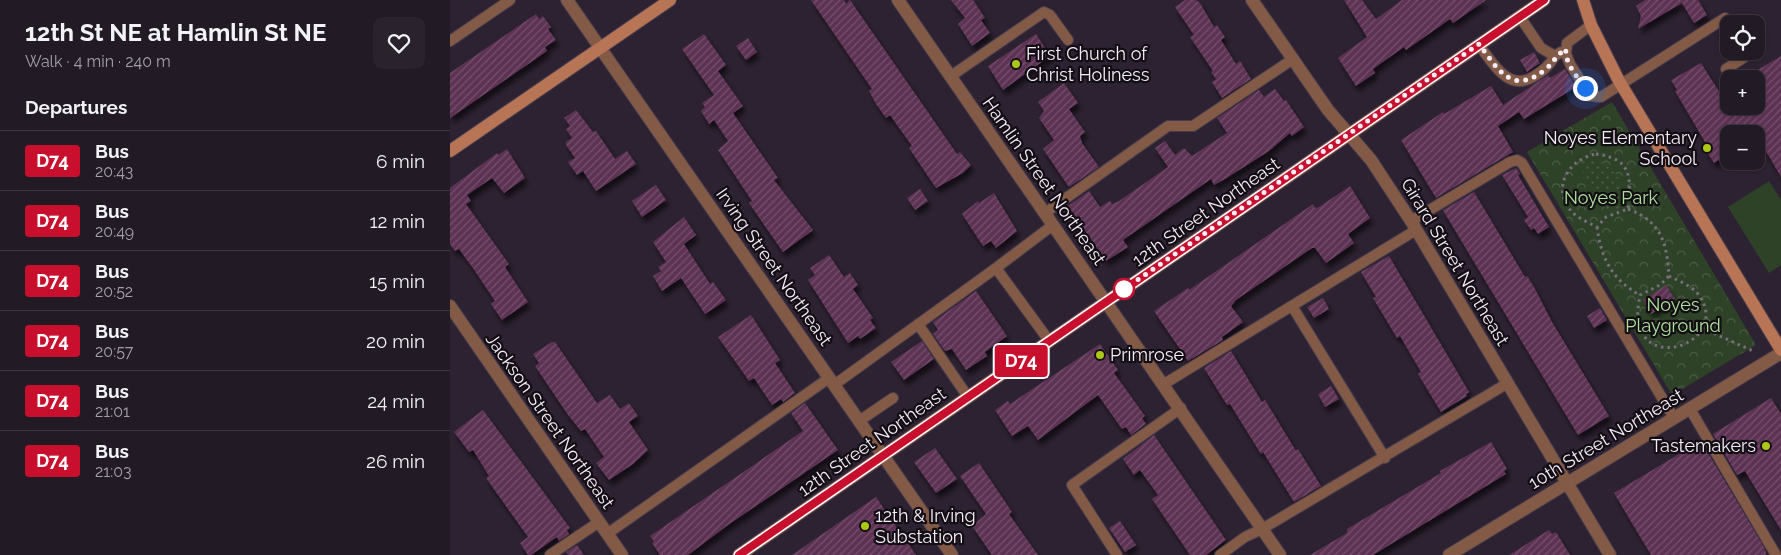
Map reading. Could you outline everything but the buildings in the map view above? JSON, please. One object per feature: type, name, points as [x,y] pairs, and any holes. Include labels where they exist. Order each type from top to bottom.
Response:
[{"type":"street","name":"Irving Street Northeast","points":[[567,0],[952,555]]},
{"type":"street","points":[[450,151],[670,0]]},
{"type":"street","name":"Hamlin Street Northeast","points":[[898,0],[1181,408],[1280,555]]},
{"type":"street","name":"Girard Street Northeast","points":[[1252,0],[1328,110],[1371,160],[1508,383],[1610,555]]},
{"type":"street","name":"12th Street Northeast","points":[[739,555],[1544,0]]},
{"type":"street","points":[[1583,0],[1591,25],[1621,85],[1781,352]]},
{"type":"street","name":"Jackson Street Northeast","points":[[450,306],[622,555]]},
{"type":"street","name":"10th Street Northeast","points":[[1449,555],[1781,352]]},
{"type":"lane","points":[[450,41],[510,0]]},
{"type":"lane","points":[[951,76],[1044,12],[1050,15],[1068,40]]},
{"type":"lane","points":[[1520,16],[1540,48],[1555,56]]},
{"type":"lane","points":[[1591,25],[1567,43],[1566,54],[1590,96],[1600,97],[1720,21]]},
{"type":"lane","points":[[1479,44],[1503,76],[1514,81],[1526,81],[1540,73],[1549,66],[1555,56],[1566,49]]},
{"type":"lane","points":[[1045,213],[1168,126],[1193,126],[1293,59]]},
{"type":"lane","points":[[1726,69],[1740,60]]},
{"type":"lane","points":[[1164,384],[1292,306],[1510,162],[1517,160],[1522,163],[1674,418]]},
{"type":"lane","points":[[607,534],[918,324],[1053,226]]},
{"type":"lane","points":[[996,268],[1050,342]]},
{"type":"lane","points":[[1292,306],[1385,458]]},
{"type":"lane","points":[[918,324],[968,397]]},
{"type":"lane","points":[[1220,555],[1245,537],[1385,458],[1508,383]]},
{"type":"lane","points":[[858,421],[893,398]]},
{"type":"lane","points":[[1117,555],[1072,484],[1181,408]]},
{"type":"lane","points":[[1690,409],[1776,555]]},
{"type":"lane","points":[[550,555],[599,522]]},
{"type":"path","points":[[1628,209],[1631,180],[1626,170],[1618,161],[1608,156],[1596,154],[1585,156],[1575,162],[1567,171],[1563,182],[1565,199],[1574,213],[1597,228],[1601,253],[1608,267],[1618,280],[1640,294]]},
{"type":"path","points":[[1597,228],[1606,217],[1628,209],[1649,219],[1660,233],[1666,247],[1669,276]]},
{"type":"path","points":[[1640,294],[1660,285],[1669,276]]},
{"type":"path","points":[[1640,294],[1638,319],[1641,330],[1648,339],[1658,345],[1669,348],[1680,347],[1691,342],[1702,328],[1705,314],[1698,294],[1690,287],[1669,276]]},
{"type":"path","points":[[1702,328],[1753,351]]},
{"type":"green space","name":"Noyes Park","points":[[1612,102],[1756,345],[1672,395],[1527,152]]},
{"type":"green space","points":[[1596,160],[1612,170],[1619,178],[1623,187],[1625,196],[1623,204],[1618,210],[1608,213],[1578,164]]},
{"type":"green space","points":[[1769,181],[1781,200],[1781,265],[1769,273],[1728,207]]},
{"type":"bus line","name":"D74","points":[[739,555],[1544,0]]},
{"type":"place","name":"First Church of Christ Holiness","points":[[1016,64]]},
{"type":"place","name":"Noyes Elementary School","points":[[1707,148]]},
{"type":"place","name":"Primrose","points":[[1100,355]]},
{"type":"place","name":"Tastemakers","points":[[1766,446]]},
{"type":"place","name":"12th & Irving Substation","points":[[865,526]]},
{"type":"route","points":[[1124,289],[1120,292],[1479,44],[1503,76],[1514,81],[1526,81],[1540,73],[1549,66],[1555,56],[1566,49],[1570,64],[1585,88]]},
{"type":"park label","name":"Noyes Playground","points":[[1673,315]]}]
